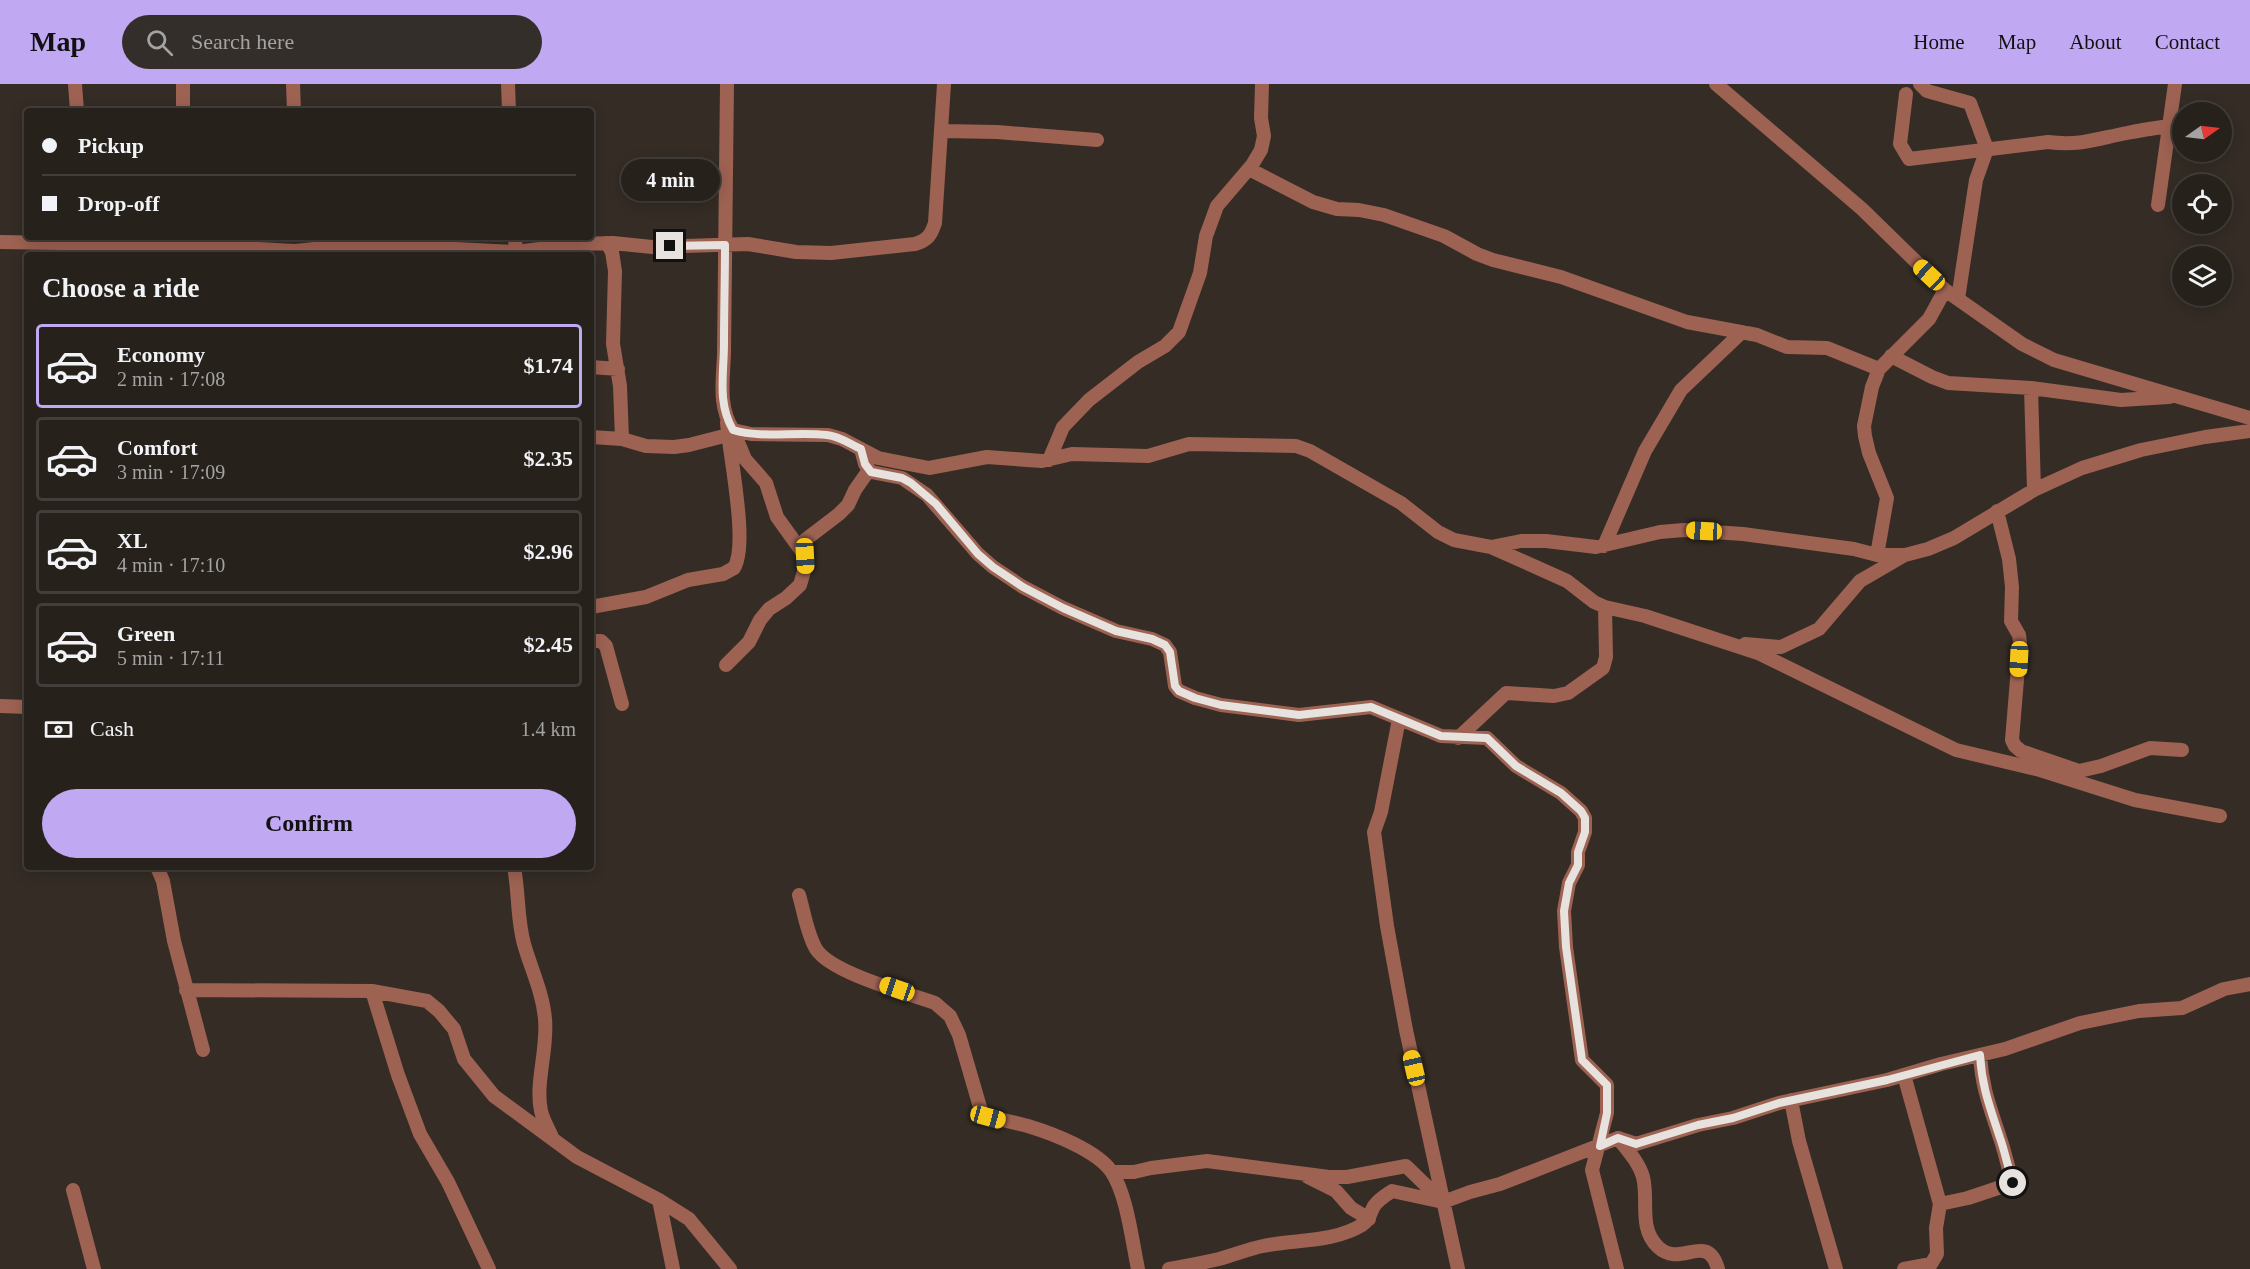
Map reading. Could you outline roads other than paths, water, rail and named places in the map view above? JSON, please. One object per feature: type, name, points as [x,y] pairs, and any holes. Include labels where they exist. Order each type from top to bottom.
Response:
[{"type":"street","points":[[75,84],[77,108]]},
{"type":"street","points":[[183,84],[183,108]]},
{"type":"street","points":[[293,84],[294,108]]},
{"type":"street","points":[[507,84],[509,108]]},
{"type":"street","points":[[594,606],[646,597],[688,580],[723,574],[734,568],[739,556],[738,510],[729,429],[723,403],[722,380],[727,84]]},
{"type":"street","points":[[523,252],[579,244],[607,243],[652,247],[748,244],[796,252],[831,253],[925,241],[935,223],[944,84]]},
{"type":"street","points":[[1048,460],[1063,427],[1089,400],[1137,362],[1164,346],[1179,332],[1200,273],[1206,236],[1217,206],[1249,169],[1261,150],[1264,136],[1261,118],[1262,84]]},
{"type":"street","points":[[1716,84],[1862,208],[1945,290],[2022,344],[2054,360],[2250,418]]},
{"type":"street","points":[[1920,84],[1926,92],[1970,103],[1988,149],[1976,180],[1958,299]]},
{"type":"street","points":[[2158,206],[2175,84]]},
{"type":"street","points":[[1906,94],[1900,144],[1909,159],[2048,142],[2069,145],[2085,143],[2125,133],[2169,126]]},
{"type":"street","points":[[942,131],[997,132],[1097,140]]},
{"type":"street","points":[[1249,169],[1313,202],[1337,209],[1384,215],[1444,236],[1493,260],[1560,277],[1687,322],[1742,332],[1769,339],[1787,347],[1827,348],[1879,369]]},
{"type":"street","points":[[0,242],[77,246],[295,248],[397,246],[499,252]]},
{"type":"street","points":[[607,243],[612,252],[615,271],[613,344],[618,369],[622,439]]},
{"type":"street","points":[[1877,555],[1887,498],[1869,453],[1864,426],[1872,387],[1879,369],[1929,319],[1945,290]]},
{"type":"street","points":[[1604,546],[1645,451],[1681,390],[1742,332]]},
{"type":"street","points":[[1891,356],[1941,382],[2031,388],[2121,400],[2178,397]]},
{"type":"street","points":[[594,368],[618,369]]},
{"type":"street","points":[[2031,388],[2034,490]]},
{"type":"street","points":[[729,429],[745,459],[766,483],[777,517],[805,556]]},
{"type":"street","points":[[594,437],[622,439],[646,446],[674,447],[689,446],[729,429],[751,434],[828,435],[842,439],[878,458],[929,468],[987,457],[1033,461],[1072,454],[1148,456],[1189,444],[1296,446],[1310,451],[1401,503],[1438,532],[1454,540],[1491,547],[1567,581],[1594,602],[1605,607],[1645,616],[1758,653],[1956,750],[2040,770],[2135,800],[2220,816]]},
{"type":"street","points":[[1491,547],[1538,541],[1589,547],[1604,546],[1660,532],[1684,530],[1743,534],[1854,549],[1877,555],[1905,555],[1928,549],[1954,538],[2034,490],[2082,468],[2141,450],[2205,437],[2250,431]]},
{"type":"street","points":[[861,449],[869,470],[879,475],[902,478],[919,489],[936,504],[978,554],[1023,587],[1063,608],[1116,631],[1152,639],[1165,645],[1170,652],[1175,686],[1179,691],[1221,705],[1299,715],[1371,707],[1441,736],[1487,738],[1516,766],[1561,793],[1581,811],[1585,818],[1585,832],[1578,852],[1578,865],[1569,883],[1564,911],[1569,974],[1582,1060],[1607,1085],[1607,1113],[1592,1170],[1617,1269]]},
{"type":"street","points":[[726,665],[749,642],[760,620],[769,609],[800,585],[806,568],[804,546],[808,537],[848,505],[869,470]]},
{"type":"street","points":[[1997,511],[2009,559],[2012,587],[2011,621],[2019,635],[2020,643],[2012,740],[2015,746],[2079,771],[2101,766],[2150,748],[2182,750]]},
{"type":"street","points":[[1729,643],[1781,647],[1819,629],[1860,581],[1905,555]]},
{"type":"street","points":[[1458,738],[1506,693],[1554,696],[1568,693],[1603,668],[1606,657],[1605,607]]},
{"type":"street","points":[[594,641],[601,641],[606,646],[622,704]]},
{"type":"street","points":[[0,706],[24,707]]},
{"type":"street","points":[[1399,718],[1385,793],[1374,832],[1387,926],[1406,1030],[1458,1269]]},
{"type":"street","points":[[158,870],[163,881],[186,990],[203,1050]]},
{"type":"street","points":[[515,870],[518,914],[524,944],[540,990],[545,1018],[546,1043],[540,1089],[541,1110],[552,1137]]},
{"type":"street","points":[[799,895],[812,940],[824,958],[839,968],[935,1003],[944,1009],[959,1035],[982,1114],[1031,1127],[1101,1159],[1112,1172],[1125,1204],[1138,1269]]},
{"type":"street","points":[[1169,1269],[1204,1266],[1247,1249],[1286,1242],[1311,1241],[1334,1235],[1363,1224],[1369,1219],[1374,1206],[1392,1191],[1443,1202],[1500,1184],[1618,1138],[1636,1144],[1791,1100],[2006,1049],[2080,1023],[2139,1011],[2182,1008],[2224,989],[2250,984]]},
{"type":"street","points":[[186,990],[372,991],[427,1001],[454,1029],[464,1059],[494,1096],[577,1157],[659,1200],[689,1219],[730,1269]]},
{"type":"street","points":[[372,991],[398,1075],[420,1134],[448,1182],[489,1269]]},
{"type":"street","points":[[1940,1204],[1968,1198],[2013,1183],[1988,1106],[1981,1075],[1980,1055]]},
{"type":"street","points":[[1904,1075],[1940,1204],[1936,1228],[1937,1254],[1930,1264],[1904,1269]]},
{"type":"street","points":[[1791,1100],[1799,1141],[1836,1269]]},
{"type":"street","points":[[1618,1138],[1636,1162],[1643,1176],[1646,1226],[1656,1246],[1667,1255],[1672,1256],[1709,1252],[1714,1257],[1718,1269]]},
{"type":"street","points":[[1112,1172],[1134,1172],[1207,1161],[1259,1166],[1304,1174],[1347,1177],[1406,1166],[1443,1202]]},
{"type":"street","points":[[1304,1174],[1318,1184],[1336,1191],[1350,1208],[1369,1219]]},
{"type":"street","points":[[74,1190],[94,1269]]},
{"type":"street","points":[[659,1200],[673,1269]]}]
